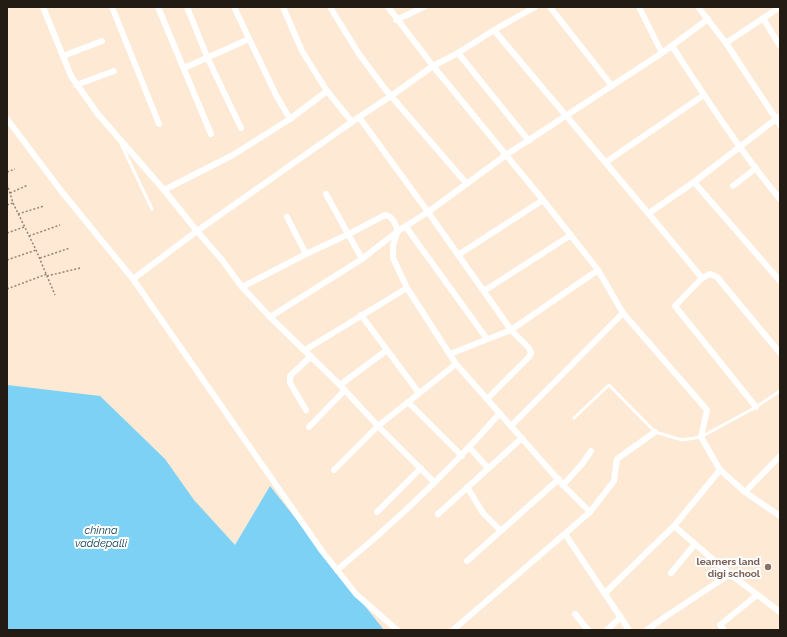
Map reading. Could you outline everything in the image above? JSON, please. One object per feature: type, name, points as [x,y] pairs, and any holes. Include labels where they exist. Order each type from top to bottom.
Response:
[{"type":"street","points":[[43,7],[76,85],[97,113],[164,190],[222,260],[242,287],[434,482]]},
{"type":"street","points":[[112,7],[159,124]]},
{"type":"street","points":[[158,7],[211,134]]},
{"type":"street","points":[[187,7],[208,58],[241,128]]},
{"type":"street","points":[[234,7],[276,95],[290,119]]},
{"type":"street","points":[[283,7],[302,51],[327,91],[352,122]]},
{"type":"street","points":[[330,7],[359,54],[392,96],[467,184]]},
{"type":"street","points":[[388,7],[396,20],[543,200],[598,270],[623,313],[707,410],[701,437],[720,470],[745,492],[780,516]]},
{"type":"street","points":[[396,20],[424,7]]},
{"type":"street","points":[[133,279],[197,231],[433,66],[458,53],[494,30],[535,7]]},
{"type":"street","points":[[550,7],[612,86]]},
{"type":"street","points":[[639,7],[662,53]]},
{"type":"street","points":[[698,7],[726,43],[778,117],[780,125]]},
{"type":"street","points":[[726,43],[780,7]]},
{"type":"street","points":[[763,18],[780,46]]},
{"type":"street","points":[[270,317],[362,259],[398,231],[428,212],[506,155],[662,53],[708,19]]},
{"type":"street","points":[[494,30],[702,278]]},
{"type":"street","points":[[184,68],[249,39]]},
{"type":"street","points":[[63,56],[102,41]]},
{"type":"street","points":[[672,46],[704,95],[780,199]]},
{"type":"street","points":[[458,53],[529,141]]},
{"type":"street","points":[[76,85],[114,71]]},
{"type":"street","points":[[164,190],[233,155],[290,119],[327,91]]},
{"type":"street","points":[[606,162],[704,95]]},
{"type":"street","points":[[358,117],[428,212],[511,330],[529,348],[531,354],[487,399]]},
{"type":"street","points":[[649,213],[694,182],[778,117]]},
{"type":"street","points":[[7,119],[62,192],[133,279],[322,551],[356,594],[397,630]]},
{"type":"street","points":[[733,186],[756,168]]},
{"type":"street","points":[[694,182],[780,281]]},
{"type":"street","points":[[326,194],[362,259]]},
{"type":"street","points":[[458,255],[543,200]]},
{"type":"street","points":[[242,287],[385,215],[392,217],[398,231],[393,245],[393,258],[407,288],[456,364],[563,485],[590,512]]},
{"type":"street","points":[[287,217],[306,254]]},
{"type":"street","points":[[406,226],[487,339]]},
{"type":"street","points":[[484,291],[571,235]]},
{"type":"street","points":[[450,354],[511,330],[598,270]]},
{"type":"street","points":[[756,406],[675,306],[702,278],[710,274],[717,277],[780,353]]},
{"type":"street","points":[[305,350],[407,288]]},
{"type":"street","points":[[511,426],[623,313]]},
{"type":"street","points":[[361,316],[419,393]]},
{"type":"street","points":[[340,385],[387,350]]},
{"type":"street","points":[[306,410],[290,383],[290,376],[311,356]]},
{"type":"street","points":[[334,470],[378,426],[456,364]]},
{"type":"street","points":[[309,427],[345,390]]},
{"type":"street","points":[[408,402],[462,456]]},
{"type":"street","points":[[337,570],[372,542],[462,456],[500,413]]},
{"type":"street","points":[[453,630],[590,512],[614,481],[617,459],[654,432]]},
{"type":"street","points":[[438,514],[522,438]]},
{"type":"street","points":[[470,448],[488,468]]},
{"type":"street","points":[[563,485],[592,451]]},
{"type":"street","points":[[745,492],[780,456]]},
{"type":"street","points":[[377,512],[421,468]]},
{"type":"street","points":[[605,593],[674,526],[720,470]]},
{"type":"street","points":[[467,561],[559,479]]},
{"type":"street","points":[[467,487],[483,513],[500,530]]},
{"type":"street","points":[[674,526],[730,574],[780,612]]},
{"type":"street","points":[[565,534],[629,630]]},
{"type":"street","points":[[671,573],[695,544]]},
{"type":"street","points":[[646,630],[730,574]]},
{"type":"street","points":[[724,630],[720,625],[758,595]]},
{"type":"street","points":[[575,614],[588,630]]},
{"type":"street","points":[[607,630],[621,617]]},
{"type":"lane","points":[[118,138],[152,209]]},
{"type":"lane","points":[[574,418],[609,385],[654,432],[682,440],[701,437],[780,391]]},
{"type":"path","points":[[7,172],[15,169]]},
{"type":"path","points":[[7,184],[13,203],[40,258],[55,295]]},
{"type":"path","points":[[10,193],[28,184]]},
{"type":"path","points":[[7,205],[13,203]]},
{"type":"path","points":[[18,214],[44,206]]},
{"type":"path","points":[[29,236],[60,225]]},
{"type":"path","points":[[7,233],[24,227]]},
{"type":"path","points":[[40,258],[70,248]]},
{"type":"path","points":[[7,260],[36,250]]},
{"type":"path","points":[[7,289],[47,275],[80,268]]},
{"type":"water","name":"chinna vaddepalli","points":[[7,385],[100,396],[165,459],[194,500],[235,545],[270,486],[384,630],[7,630]]},
{"type":"place","name":"learners land digi school","points":[[768,567]]}]
